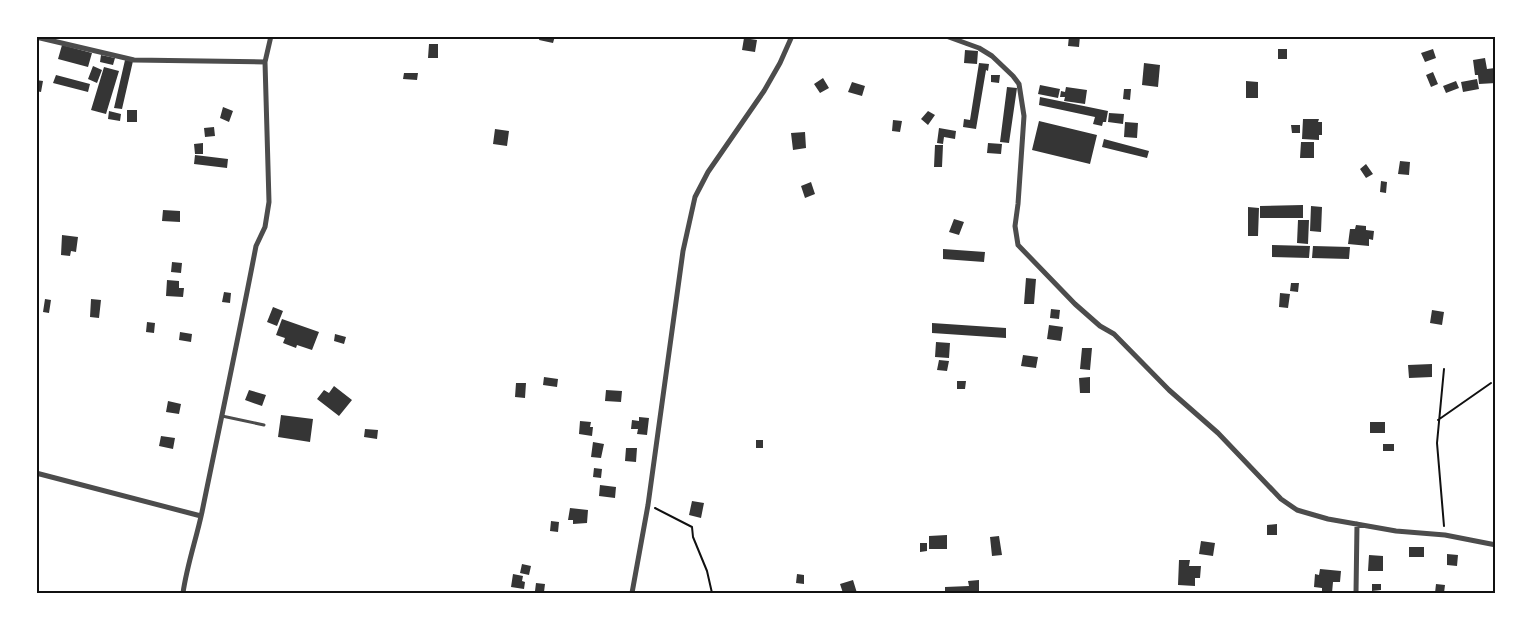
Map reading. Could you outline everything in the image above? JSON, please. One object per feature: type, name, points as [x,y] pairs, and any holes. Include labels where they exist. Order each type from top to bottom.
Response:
[{"type":"street","points":[[183,593],[222,416],[255,246],[265,227],[269,202],[266,62],[271,36]]},
{"type":"street","points":[[632,593],[648,505],[683,251],[695,197],[708,172],[764,91],[792,36]]},
{"type":"street","points":[[946,36],[979,48],[992,56],[1009,71],[1019,84],[1024,116],[1015,226],[1017,245],[1075,304],[1100,326],[1114,334],[1169,390],[1218,433],[1281,499],[1297,510],[1312,516],[1396,531],[1445,535],[1496,545]]},
{"type":"street","points":[[36,37],[134,60],[266,62]]},
{"type":"street","points":[[36,473],[201,516]]},
{"type":"street","points":[[1356,593],[1357,524]]},
{"type":"lane","points":[[222,416],[264,425]]},
{"type":"path","points":[[1444,369],[1437,443],[1445,535]]},
{"type":"path","points":[[1438,420],[1491,383]]},
{"type":"path","points":[[648,505],[693,527],[693,537],[707,571],[712,593]]},
{"type":"building","points":[[540,36],[555,36],[553,43],[539,40]]},
{"type":"building","points":[[1069,36],[1080,36],[1079,47],[1068,46]]},
{"type":"building","points":[[744,38],[757,40],[755,52],[742,50]]},
{"type":"building","points":[[429,44],[438,44],[438,58],[428,58]]},
{"type":"building","points":[[62,45],[92,53],[88,67],[58,59]]},
{"type":"building","points":[[1278,49],[1287,49],[1287,59],[1278,59]]},
{"type":"building","points":[[1433,49],[1436,58],[1425,62],[1421,53]]},
{"type":"building","points":[[965,50],[978,51],[977,64],[964,63]]},
{"type":"building","points":[[101,55],[115,58],[113,65],[100,62]]},
{"type":"building","points":[[1485,58],[1487,69],[1495,68],[1496,83],[1479,84],[1478,75],[1475,75],[1473,60]]},
{"type":"building","points":[[125,60],[133,61],[122,109],[114,108]]},
{"type":"building","points":[[979,63],[989,64],[976,129],[963,127],[964,119],[970,120]]},
{"type":"building","points":[[1144,63],[1160,65],[1158,87],[1142,85]]},
{"type":"building","points":[[93,66],[102,70],[97,83],[88,79]]},
{"type":"building","points":[[104,67],[119,71],[106,114],[91,110]]},
{"type":"building","points":[[1433,72],[1438,84],[1431,87],[1426,75]]},
{"type":"building","points":[[404,73],[418,73],[417,80],[403,79]]},
{"type":"building","points":[[56,75],[90,84],[88,92],[53,83]]},
{"type":"building","points":[[991,75],[1000,75],[999,83],[991,82]]},
{"type":"building","points":[[823,78],[829,88],[820,93],[814,84]]},
{"type":"building","points":[[1477,79],[1479,89],[1463,92],[1461,82]]},
{"type":"building","points":[[36,80],[43,81],[41,92],[36,91]]},
{"type":"building","points":[[1246,81],[1258,82],[1258,98],[1246,98]]},
{"type":"building","points":[[1456,81],[1459,88],[1446,93],[1443,86]]},
{"type":"building","points":[[852,82],[865,86],[862,96],[848,92]]},
{"type":"building","points":[[1040,85],[1060,89],[1058,98],[1038,94]]},
{"type":"building","points":[[1007,87],[1017,88],[1009,143],[1000,142]]},
{"type":"building","points":[[1066,87],[1087,90],[1085,104],[1064,101],[1065,97],[1060,97],[1061,91],[1065,92]]},
{"type":"building","points":[[1124,89],[1131,89],[1130,100],[1123,99]]},
{"type":"building","points":[[1040,97],[1108,111],[1106,122],[1103,122],[1102,126],[1093,124],[1095,117],[1039,105]]},
{"type":"building","points":[[223,107],[233,111],[229,122],[220,118]]},
{"type":"building","points":[[127,110],[137,110],[137,122],[127,122]]},
{"type":"building","points":[[109,111],[121,114],[120,121],[108,119]]},
{"type":"building","points":[[928,111],[935,115],[928,125],[921,119]]},
{"type":"building","points":[[1109,113],[1124,114],[1123,124],[1108,122]]},
{"type":"building","points":[[1303,119],[1319,119],[1318,122],[1322,122],[1322,135],[1319,135],[1319,140],[1302,139]]},
{"type":"building","points":[[893,120],[902,121],[900,132],[892,131]]},
{"type":"building","points":[[1039,121],[1097,135],[1090,164],[1032,150]]},
{"type":"building","points":[[1125,122],[1138,123],[1137,138],[1124,137]]},
{"type":"building","points":[[1291,125],[1300,125],[1300,133],[1292,133]]},
{"type":"building","points":[[214,127],[215,136],[205,137],[204,128]]},
{"type":"building","points":[[939,128],[956,131],[955,139],[944,137],[943,144],[937,143]]},
{"type":"building","points":[[495,129],[509,131],[507,146],[493,144]]},
{"type":"building","points":[[805,132],[806,148],[793,150],[791,133]]},
{"type":"building","points":[[1104,139],[1149,151],[1147,158],[1102,147]]},
{"type":"building","points":[[1301,142],[1314,142],[1314,158],[1300,158]]},
{"type":"building","points":[[203,143],[203,154],[195,154],[194,144]]},
{"type":"building","points":[[988,143],[1002,144],[1001,154],[987,153]]},
{"type":"building","points":[[935,145],[943,145],[942,167],[934,167]]},
{"type":"building","points":[[195,155],[228,159],[227,168],[194,164]]},
{"type":"building","points":[[1400,161],[1410,162],[1409,175],[1398,174]]},
{"type":"building","points":[[1366,164],[1373,174],[1366,178],[1360,169]]},
{"type":"building","points":[[1381,181],[1387,182],[1386,193],[1380,192]]},
{"type":"building","points":[[811,182],[815,194],[805,198],[801,186]]},
{"type":"building","points":[[1303,205],[1303,218],[1260,218],[1260,206]]},
{"type":"building","points":[[1311,206],[1322,207],[1321,232],[1310,231]]},
{"type":"building","points":[[1248,207],[1259,208],[1258,236],[1248,236]]},
{"type":"building","points":[[163,210],[180,211],[180,222],[162,221]]},
{"type":"building","points":[[954,219],[964,222],[959,235],[949,232]]},
{"type":"building","points":[[1298,220],[1309,220],[1308,244],[1297,243]]},
{"type":"building","points":[[1356,225],[1366,226],[1366,230],[1374,231],[1373,240],[1369,239],[1369,246],[1348,244],[1350,229],[1355,229]]},
{"type":"building","points":[[62,235],[78,237],[76,252],[71,251],[70,256],[61,255]]},
{"type":"building","points":[[1272,245],[1310,246],[1309,258],[1272,257]]},
{"type":"building","points":[[1313,246],[1350,247],[1349,259],[1312,258]]},
{"type":"building","points":[[943,249],[985,252],[984,262],[943,259]]},
{"type":"building","points":[[172,262],[182,263],[181,273],[171,272]]},
{"type":"building","points":[[1026,278],[1036,279],[1034,304],[1024,304]]},
{"type":"building","points":[[167,280],[179,281],[179,288],[184,288],[183,297],[166,296]]},
{"type":"building","points":[[1291,283],[1299,283],[1298,292],[1290,291]]},
{"type":"building","points":[[224,292],[231,293],[230,303],[222,302]]},
{"type":"building","points":[[1280,293],[1290,294],[1288,308],[1279,307]]},
{"type":"building","points":[[45,299],[51,300],[49,313],[43,312]]},
{"type":"building","points":[[91,299],[101,300],[99,318],[90,317]]},
{"type":"building","points":[[273,307],[283,311],[277,326],[267,322]]},
{"type":"building","points":[[1051,309],[1060,310],[1059,319],[1050,318]]},
{"type":"building","points":[[1432,310],[1444,312],[1442,325],[1430,323]]},
{"type":"building","points":[[282,319],[319,332],[312,350],[297,345],[296,348],[283,343],[285,338],[276,335]]},
{"type":"building","points":[[147,322],[155,323],[154,333],[146,332]]},
{"type":"building","points":[[932,323],[1006,328],[1006,338],[932,333]]},
{"type":"building","points":[[1049,325],[1063,327],[1061,341],[1047,339]]},
{"type":"building","points":[[180,332],[192,334],[191,342],[179,340]]},
{"type":"building","points":[[335,334],[346,337],[344,344],[334,341]]},
{"type":"building","points":[[936,342],[950,343],[949,358],[935,357]]},
{"type":"building","points":[[1082,348],[1092,348],[1090,370],[1080,369]]},
{"type":"building","points":[[1023,355],[1038,357],[1036,368],[1021,366]]},
{"type":"building","points":[[939,360],[949,361],[947,371],[937,370]]},
{"type":"building","points":[[1432,364],[1432,377],[1409,378],[1408,365]]},
{"type":"building","points":[[544,377],[558,379],[557,387],[543,385]]},
{"type":"building","points":[[1090,377],[1090,393],[1080,393],[1079,378]]},
{"type":"building","points":[[957,381],[966,381],[965,389],[957,389]]},
{"type":"building","points":[[516,383],[526,383],[525,398],[515,397]]},
{"type":"building","points":[[334,386],[352,400],[339,416],[317,399],[324,390],[329,393]]},
{"type":"building","points":[[249,390],[266,395],[262,406],[245,400]]},
{"type":"building","points":[[606,390],[622,391],[621,402],[605,401]]},
{"type":"building","points":[[168,401],[181,404],[179,414],[166,412]]},
{"type":"building","points":[[281,415],[313,419],[310,442],[278,437]]},
{"type":"building","points":[[639,417],[649,418],[647,435],[637,434],[638,429],[631,429],[632,420],[639,421]]},
{"type":"building","points":[[580,421],[591,422],[592,436],[579,434]]},
{"type":"building","points":[[1370,422],[1385,422],[1385,433],[1370,433]]},
{"type":"building","points":[[365,429],[378,430],[377,439],[364,437]]},
{"type":"building","points":[[161,436],[175,438],[173,449],[159,446]]},
{"type":"building","points":[[756,440],[763,440],[763,448],[756,448]]},
{"type":"building","points":[[593,442],[604,444],[601,458],[591,457]]},
{"type":"building","points":[[1383,444],[1394,444],[1394,451],[1383,451]]},
{"type":"building","points":[[626,448],[637,448],[636,462],[625,461]]},
{"type":"building","points":[[594,468],[602,469],[601,478],[593,477]]},
{"type":"building","points":[[600,485],[616,487],[615,498],[599,496]]},
{"type":"building","points":[[692,501],[704,503],[701,518],[689,515]]},
{"type":"building","points":[[570,508],[588,510],[587,523],[573,524],[573,520],[568,520]]},
{"type":"building","points":[[551,521],[559,522],[558,532],[550,531]]},
{"type":"building","points":[[1277,524],[1277,535],[1267,535],[1267,525]]},
{"type":"building","points":[[947,535],[947,549],[929,549],[929,536]]},
{"type":"building","points":[[999,536],[1002,555],[992,556],[990,537]]},
{"type":"building","points":[[1201,541],[1215,543],[1213,556],[1199,554]]},
{"type":"building","points":[[920,543],[927,543],[927,551],[920,552]]},
{"type":"building","points":[[1409,547],[1424,547],[1424,557],[1409,557]]},
{"type":"building","points":[[1447,554],[1458,555],[1457,566],[1447,565]]},
{"type":"building","points":[[1369,555],[1383,556],[1383,571],[1368,571]]},
{"type":"building","points":[[1179,560],[1190,560],[1189,566],[1201,566],[1200,578],[1195,578],[1195,586],[1178,585]]},
{"type":"building","points":[[522,564],[531,566],[529,575],[520,573]]},
{"type":"building","points":[[1320,569],[1341,571],[1340,582],[1333,582],[1332,593],[1322,593],[1322,588],[1314,587],[1315,574],[1319,575]]},
{"type":"building","points":[[513,574],[523,576],[524,589],[511,587]]},
{"type":"building","points":[[797,574],[804,575],[804,584],[796,583]]},
{"type":"building","points":[[853,580],[857,593],[843,593],[840,584]]},
{"type":"building","points":[[979,580],[979,593],[945,593],[945,587],[969,586],[968,581]]},
{"type":"building","points":[[536,583],[545,584],[544,592],[535,591]]},
{"type":"building","points":[[1372,584],[1381,584],[1381,590],[1372,591]]},
{"type":"building","points":[[1436,584],[1445,585],[1444,593],[1435,593]]}]
